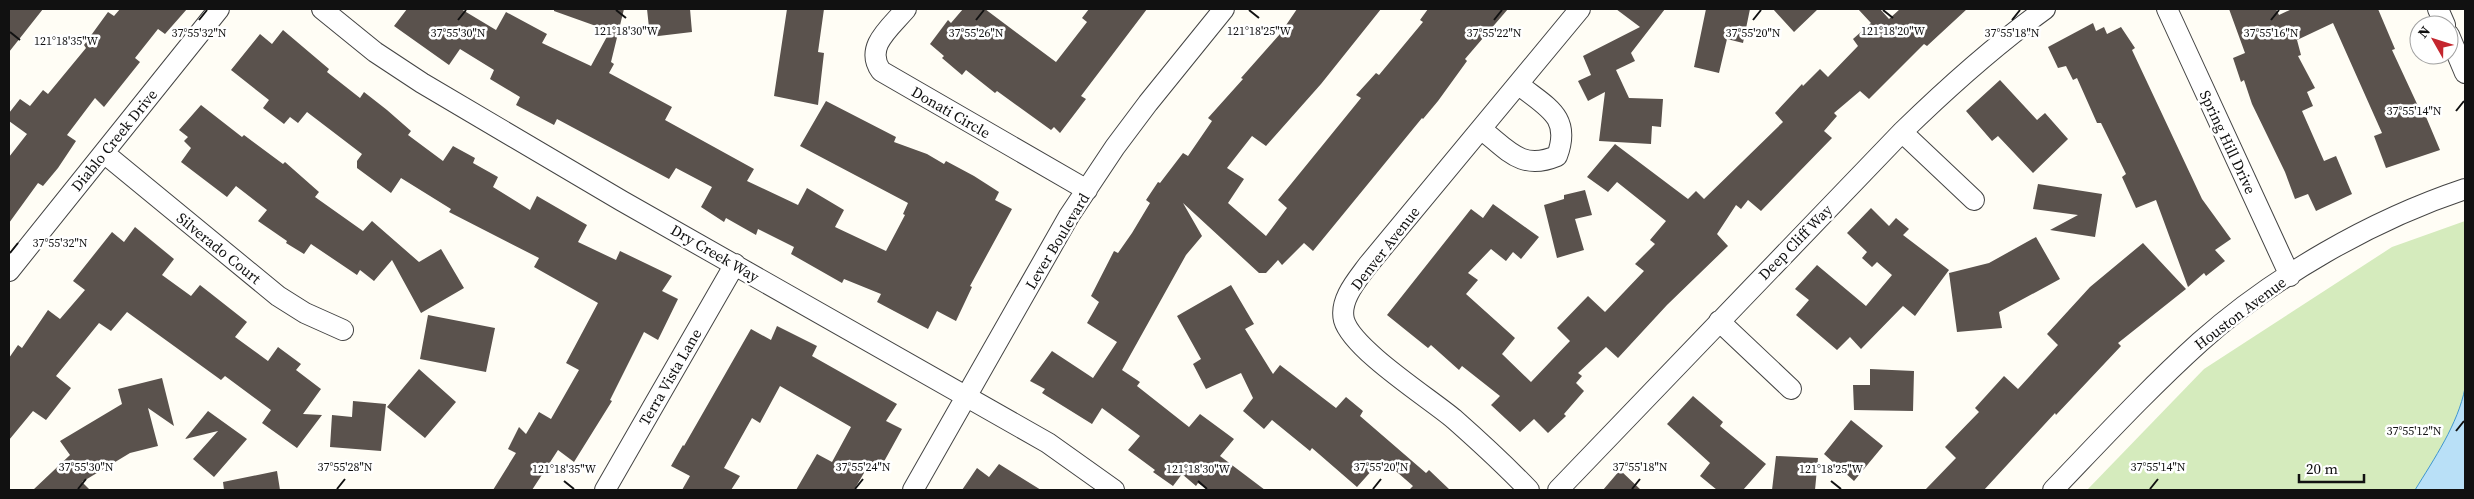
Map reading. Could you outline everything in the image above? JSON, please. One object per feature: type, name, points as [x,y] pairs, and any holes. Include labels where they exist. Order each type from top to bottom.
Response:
[{"type":"street","name":"Diablo Creek Drive","points":[[9,271],[219,9]]},
{"type":"street","name":"Dry Creek Way","points":[[322,9],[375,52],[422,83],[1048,443],[1114,490]]},
{"type":"street","name":"Donati Circle","points":[[906,9],[874,48],[874,62],[881,72],[1087,190]]},
{"type":"street","name":"Lever Boulevard","points":[[913,490],[1070,216],[1148,103],[1224,9]]},
{"type":"street","name":"Denver Avenue","points":[[1529,490],[1502,461],[1453,418],[1364,348],[1344,322],[1344,304],[1353,286],[1368,266],[1580,9]]},
{"type":"street","name":"Deep Cliff Way","points":[[1558,490],[1902,132],[1947,88],[2010,35],[2045,9]]},
{"type":"street","name":"Spring Hill Drive","points":[[2167,9],[2290,276]]},
{"type":"street","points":[[2459,59],[2465,73]]},
{"type":"street","points":[[1481,129],[1519,159],[1541,162],[1557,156],[1563,139],[1558,118],[1518,84]]},
{"type":"street","points":[[1902,132],[1974,200]]},
{"type":"street","name":"Silverado Court","points":[[104,153],[278,296],[305,313],[343,330]]},
{"type":"street","name":"Houston Avenue","points":[[2053,490],[2151,388],[2202,341],[2290,276],[2346,242],[2390,219],[2465,188]]},
{"type":"street","name":"Terra Vista Lane","points":[[606,490],[735,264]]},
{"type":"street","points":[[1719,321],[1791,389]]},
{"type":"green space","points":[[2465,221],[2465,490],[2087,490],[2204,369],[2392,247]]},
{"type":"water","points":[[2465,388],[2465,490],[2415,490],[2451,428]]},
{"type":"building","points":[[9,9],[43,9],[9,52]]},
{"type":"building","points":[[120,9],[187,9],[165,34],[158,29],[135,58],[140,62],[104,107],[95,98],[67,135],[76,141],[58,168],[43,186],[38,183],[9,223],[9,157],[27,134],[9,121],[9,113],[20,99],[30,106],[43,90],[48,94],[86,48],[84,45],[108,12],[114,16]]},
{"type":"building","points":[[407,9],[461,9],[496,30],[506,12],[547,34],[542,43],[591,66],[610,31],[554,11],[554,9],[624,9],[611,62],[614,64],[609,73],[672,107],[665,120],[754,169],[747,181],[798,205],[807,188],[844,210],[835,227],[886,251],[905,215],[903,214],[908,203],[800,146],[826,101],[896,137],[894,142],[927,154],[944,164],[946,161],[974,176],[999,192],[995,200],[1012,209],[970,286],[972,287],[956,321],[937,311],[928,329],[877,302],[881,294],[844,279],[842,283],[791,254],[794,247],[758,229],[756,235],[726,218],[724,222],[701,207],[712,187],[676,168],[669,179],[557,119],[554,125],[516,105],[520,97],[490,79],[494,70],[460,49],[449,65],[394,26]]},
{"type":"building","points":[[647,9],[690,9],[692,32],[650,37]]},
{"type":"building","points":[[787,9],[824,9],[818,52],[824,53],[818,105],[774,96]]},
{"type":"building","points":[[963,9],[985,9],[1056,62],[1087,22],[1082,18],[1089,9],[1147,9],[1081,96],[1086,99],[1060,133],[1054,127],[1051,130],[997,91],[995,93],[966,70],[962,75],[942,58],[944,56],[930,44],[948,20],[951,23]]},
{"type":"building","points":[[1297,9],[1381,9],[1321,84],[1266,146],[1252,136],[1227,168],[1244,179],[1228,203],[1266,236],[1287,208],[1278,200],[1361,98],[1356,95],[1376,73],[1379,75],[1423,22],[1420,20],[1428,9],[1508,9],[1465,59],[1467,61],[1438,101],[1313,251],[1304,243],[1282,265],[1278,260],[1266,273],[1259,273],[1183,203],[1202,236],[1186,255],[1122,370],[1140,382],[1137,386],[1189,427],[1200,414],[1234,439],[1220,456],[1265,490],[1209,490],[1198,483],[1196,486],[1182,474],[1173,486],[1153,472],[1155,470],[1128,450],[1140,436],[1102,408],[1092,424],[1042,393],[1045,389],[1030,381],[1052,351],[1093,378],[1117,342],[1087,323],[1099,302],[1091,296],[1114,251],[1118,253],[1132,233],[1150,203],[1146,200],[1158,182],[1160,183],[1183,153],[1188,156],[1212,121],[1208,118],[1280,34]]},
{"type":"building","points":[[1616,9],[1665,9],[1631,53],[1635,61],[1616,70],[1629,98],[1663,99],[1661,127],[1652,126],[1651,144],[1599,141],[1605,92],[1588,101],[1578,81],[1591,75],[1583,56],[1640,27]]},
{"type":"building","points":[[1706,9],[1750,9],[1743,43],[1727,39],[1719,73],[1694,67]]},
{"type":"building","points":[[1773,9],[1818,9],[1794,32]]},
{"type":"building","points":[[1858,9],[1880,9],[1889,19],[1900,9],[1967,9],[1927,46],[1924,44],[1869,99],[1860,91],[1834,113],[1837,116],[1824,131],[1832,138],[1761,211],[1748,200],[1741,209],[1736,205],[1717,234],[1728,246],[1667,305],[1618,358],[1606,347],[1578,373],[1582,376],[1576,383],[1584,391],[1564,414],[1566,416],[1548,433],[1534,419],[1520,432],[1491,405],[1500,396],[1462,366],[1459,370],[1431,345],[1428,348],[1387,315],[1471,209],[1483,218],[1493,204],[1539,237],[1521,259],[1513,252],[1506,261],[1491,249],[1468,273],[1478,280],[1466,294],[1515,338],[1502,354],[1531,382],[1570,341],[1557,328],[1588,296],[1605,312],[1644,271],[1635,264],[1655,244],[1650,240],[1666,221],[1617,182],[1608,192],[1587,177],[1615,144],[1688,199],[1696,191],[1704,199],[1783,122],[1775,113],[1802,84],[1803,86],[1820,69],[1828,77],[1858,46],[1853,39],[1871,23]]},
{"type":"building","points":[[2229,9],[2276,9],[2279,15],[2292,9],[2378,9],[2395,49],[2392,50],[2418,106],[2421,105],[2440,150],[2386,168],[2374,136],[2382,133],[2333,23],[2297,40],[2301,55],[2298,56],[2315,88],[2307,92],[2313,106],[2302,111],[2324,161],[2336,156],[2352,194],[2316,211],[2308,194],[2295,199],[2285,172],[2252,104],[2244,80],[2241,82],[2233,58],[2245,53]]},
{"type":"building","points":[[2093,23],[2096,31],[2104,27],[2107,34],[2121,27],[2135,48],[2132,50],[2202,199],[2231,239],[2215,250],[2225,261],[2206,276],[2204,273],[2188,287],[2156,200],[2136,208],[2122,177],[2126,174],[2101,123],[2097,123],[2077,78],[2073,80],[2066,66],[2058,68],[2048,47]]},
{"type":"building","points":[[283,30],[329,69],[327,72],[360,98],[364,92],[411,131],[408,135],[443,161],[453,146],[475,158],[473,163],[498,177],[493,187],[530,210],[537,196],[587,225],[578,242],[616,260],[620,251],[672,276],[662,291],[678,299],[658,340],[644,332],[610,400],[612,401],[574,462],[558,450],[532,490],[493,490],[516,453],[508,449],[519,427],[526,434],[539,412],[551,419],[579,370],[566,363],[598,303],[534,267],[539,258],[449,212],[451,209],[401,178],[391,193],[357,168],[357,161],[362,154],[307,112],[298,123],[290,117],[284,124],[263,108],[269,100],[231,70],[260,34],[272,44]]},
{"type":"building","points":[[2000,80],[2037,120],[2045,113],[2068,139],[2033,173],[1998,136],[1992,141],[1966,111]]},
{"type":"building","points":[[201,105],[242,137],[244,135],[283,164],[285,162],[319,192],[315,197],[363,231],[372,221],[419,262],[441,249],[464,288],[421,313],[392,260],[374,281],[360,270],[357,275],[311,244],[304,254],[286,243],[287,241],[258,221],[267,210],[236,186],[227,197],[181,162],[191,148],[184,141],[188,137],[179,130]]},
{"type":"building","points":[[2038,184],[2102,194],[2095,237],[2050,230],[2078,215],[2033,209]]},
{"type":"building","points":[[1585,190],[1592,215],[1575,219],[1584,250],[1557,258],[1544,205],[1564,199],[1564,195]]},
{"type":"building","points":[[1871,208],[1889,226],[1896,218],[1909,229],[1903,235],[1949,270],[1915,316],[1903,306],[1861,349],[1850,337],[1837,350],[1796,315],[1809,300],[1795,289],[1817,265],[1866,306],[1892,275],[1877,262],[1872,267],[1862,258],[1867,252],[1847,233]]},
{"type":"building","points":[[135,227],[174,259],[162,275],[191,296],[200,285],[247,322],[235,337],[268,361],[278,347],[301,364],[296,370],[321,389],[303,414],[322,415],[297,448],[262,423],[271,410],[225,376],[221,380],[127,312],[111,331],[99,323],[56,376],[71,388],[46,420],[33,411],[9,440],[9,358],[18,345],[22,348],[48,310],[60,319],[85,290],[73,281],[112,232],[124,242]]},
{"type":"building","points":[[2036,237],[2060,279],[1999,312],[2002,328],[1957,332],[1949,273],[1989,263]]},
{"type":"building","points":[[2143,243],[2186,289],[2118,343],[2121,346],[2056,415],[2055,413],[1984,490],[1925,490],[1956,458],[1945,447],[1979,412],[1975,408],[2004,376],[2018,389],[2058,345],[2047,334],[2090,287]]},
{"type":"building","points":[[1231,285],[1254,324],[1245,329],[1273,374],[1280,365],[1336,408],[1346,397],[1363,411],[1360,416],[1426,473],[1429,470],[1450,490],[1409,490],[1413,486],[1382,459],[1357,487],[1312,448],[1310,451],[1272,420],[1264,429],[1243,411],[1253,398],[1241,373],[1206,389],[1193,364],[1201,359],[1177,316]]},
{"type":"building","points":[[428,315],[495,328],[486,372],[420,359]]},
{"type":"building","points":[[777,326],[817,346],[812,356],[897,404],[886,421],[902,429],[881,467],[871,461],[854,490],[796,490],[817,454],[832,462],[851,427],[780,386],[760,423],[752,418],[724,468],[740,476],[731,490],[682,490],[690,476],[671,466],[683,445],[751,329],[771,340]]},
{"type":"building","points":[[419,369],[456,402],[425,438],[387,407]]},
{"type":"building","points":[[1870,369],[1914,371],[1913,411],[1854,410],[1853,385],[1870,385]]},
{"type":"building","points":[[162,378],[174,426],[148,408],[158,446],[130,453],[82,482],[90,490],[33,490],[70,455],[60,441],[122,404],[118,389]]},
{"type":"building","points":[[1693,396],[1723,422],[1720,426],[1766,464],[1743,490],[1717,490],[1700,476],[1710,463],[1667,424]]},
{"type":"building","points":[[353,401],[386,404],[381,451],[330,447],[332,415],[352,417]]},
{"type":"building","points":[[208,411],[247,439],[214,477],[193,459],[218,431],[185,439]]},
{"type":"building","points":[[1851,420],[1883,446],[1854,481],[1824,454]]},
{"type":"building","points":[[1776,456],[1818,458],[1815,490],[1772,490]]},
{"type":"building","points":[[999,464],[1041,490],[962,490],[977,468],[989,477]]},
{"type":"building","points":[[1620,470],[1641,490],[1603,490]]},
{"type":"building","points":[[277,471],[280,490],[224,490],[223,482]]}]
